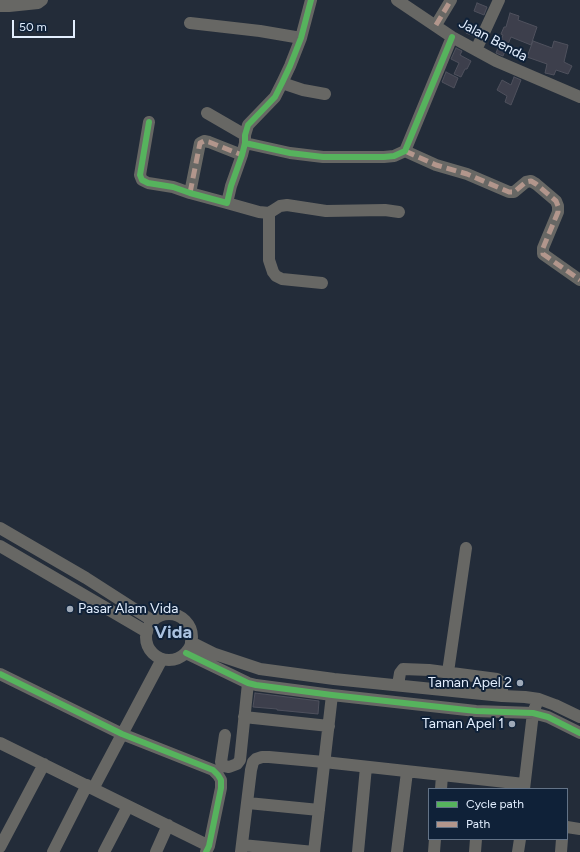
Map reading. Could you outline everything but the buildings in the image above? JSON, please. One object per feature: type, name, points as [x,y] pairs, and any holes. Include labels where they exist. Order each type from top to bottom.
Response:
[{"type":"street","points":[[0,6],[38,3],[42,0]]},
{"type":"street","points":[[227,203],[244,145],[248,125],[275,97],[290,66],[301,38],[311,0]]},
{"type":"street","name":"Jalan Benda","points":[[397,0],[414,13],[476,50],[527,75],[579,94]]},
{"type":"street","points":[[436,26],[451,0]]},
{"type":"street","points":[[476,50],[499,0]]},
{"type":"street","points":[[190,22],[301,38]]},
{"type":"street","points":[[190,193],[200,143],[204,141],[244,145],[290,154],[323,157],[380,158],[394,156],[405,151],[452,37]]},
{"type":"street","points":[[282,83],[303,90],[325,94]]},
{"type":"street","points":[[207,113],[244,145]]},
{"type":"street","points":[[149,122],[140,175],[142,180],[148,183],[173,187],[259,212],[269,213],[280,206],[287,205],[326,211],[385,210],[399,212]]},
{"type":"street","points":[[405,151],[436,165],[467,174],[509,192],[514,192],[526,182],[531,181],[536,184],[556,201],[558,206],[558,212],[543,248],[543,254],[580,280]]},
{"type":"street","points":[[269,213],[269,260],[276,276],[282,279],[322,283]]},
{"type":"street","points":[[0,528],[86,578],[153,621]]},
{"type":"street","points":[[0,546],[147,632]]},
{"type":"street","points":[[448,672],[466,548]]},
{"type":"street","points":[[170,614],[182,619],[190,629],[191,642],[186,653],[174,660],[162,659],[151,651],[146,639],[147,632],[153,621],[164,615],[170,614]]},
{"type":"street","points":[[191,642],[215,654],[260,669],[539,699],[580,717]]},
{"type":"street","points":[[186,653],[247,682],[332,695],[476,711],[533,713],[548,717],[580,733]]},
{"type":"street","points":[[53,852],[122,734],[162,659]]},
{"type":"street","points":[[225,735],[221,762],[224,766],[229,767],[237,764],[240,760],[247,682],[250,666]]},
{"type":"street","points":[[398,685],[400,673],[403,669],[448,672],[497,680],[501,682],[502,696]]},
{"type":"street","points":[[0,674],[122,734],[213,770],[221,780],[221,788],[207,849],[168,825],[0,743]]},
{"type":"street","points":[[332,695],[329,726],[324,762],[314,852],[242,848],[251,770],[253,762],[256,759],[269,756],[324,762],[407,772],[442,775],[482,784],[524,787],[533,713],[539,699]]},
{"type":"street","points":[[244,717],[329,726]]},
{"type":"street","points":[[0,847],[44,764]]},
{"type":"street","points":[[358,852],[366,767]]},
{"type":"street","points":[[397,852],[407,772]]},
{"type":"street","points":[[440,788],[442,775]]},
{"type":"street","points":[[248,803],[319,810]]},
{"type":"street","points":[[104,852],[128,806]]},
{"type":"street","points":[[156,852],[168,825]]},
{"type":"street","points":[[568,827],[580,829]]},
{"type":"street","points":[[434,852],[435,840]]},
{"type":"street","points":[[474,852],[476,840]]},
{"type":"street","points":[[518,852],[520,840]]},
{"type":"street","points":[[561,852],[562,840]]},
{"type":"marked path","points":[[436,25],[451,0]]},
{"type":"marked path","points":[[190,193],[200,143],[204,141],[209,142],[242,155]]},
{"type":"marked path","points":[[405,151],[436,165],[467,174],[509,192],[514,192],[526,182],[531,181],[536,184],[556,201],[558,206],[558,212],[543,248],[543,254],[580,280]]},
{"type":"cycle path","points":[[149,122],[140,175],[142,180],[148,183],[173,187],[227,203],[231,186],[242,155],[248,125],[275,97],[290,66],[301,38],[311,0]]},
{"type":"cycle path","points":[[245,143],[290,153],[323,157],[384,157],[394,156],[405,151],[452,37]]},
{"type":"cycle path","points":[[186,653],[248,683],[256,685],[476,711],[533,713],[548,717],[580,733]]},
{"type":"cycle path","points":[[0,674],[122,734],[213,770],[221,780],[221,788],[209,846],[206,852]]},
{"type":"place","name":"Pasar Alam Vida","points":[[70,609]]},
{"type":"place","name":"Taman Apel 2","points":[[520,683]]},
{"type":"place","name":"Taman Apel 1","points":[[512,724]]},
{"type":"district","name":"Vida","points":[[173,633]]}]
